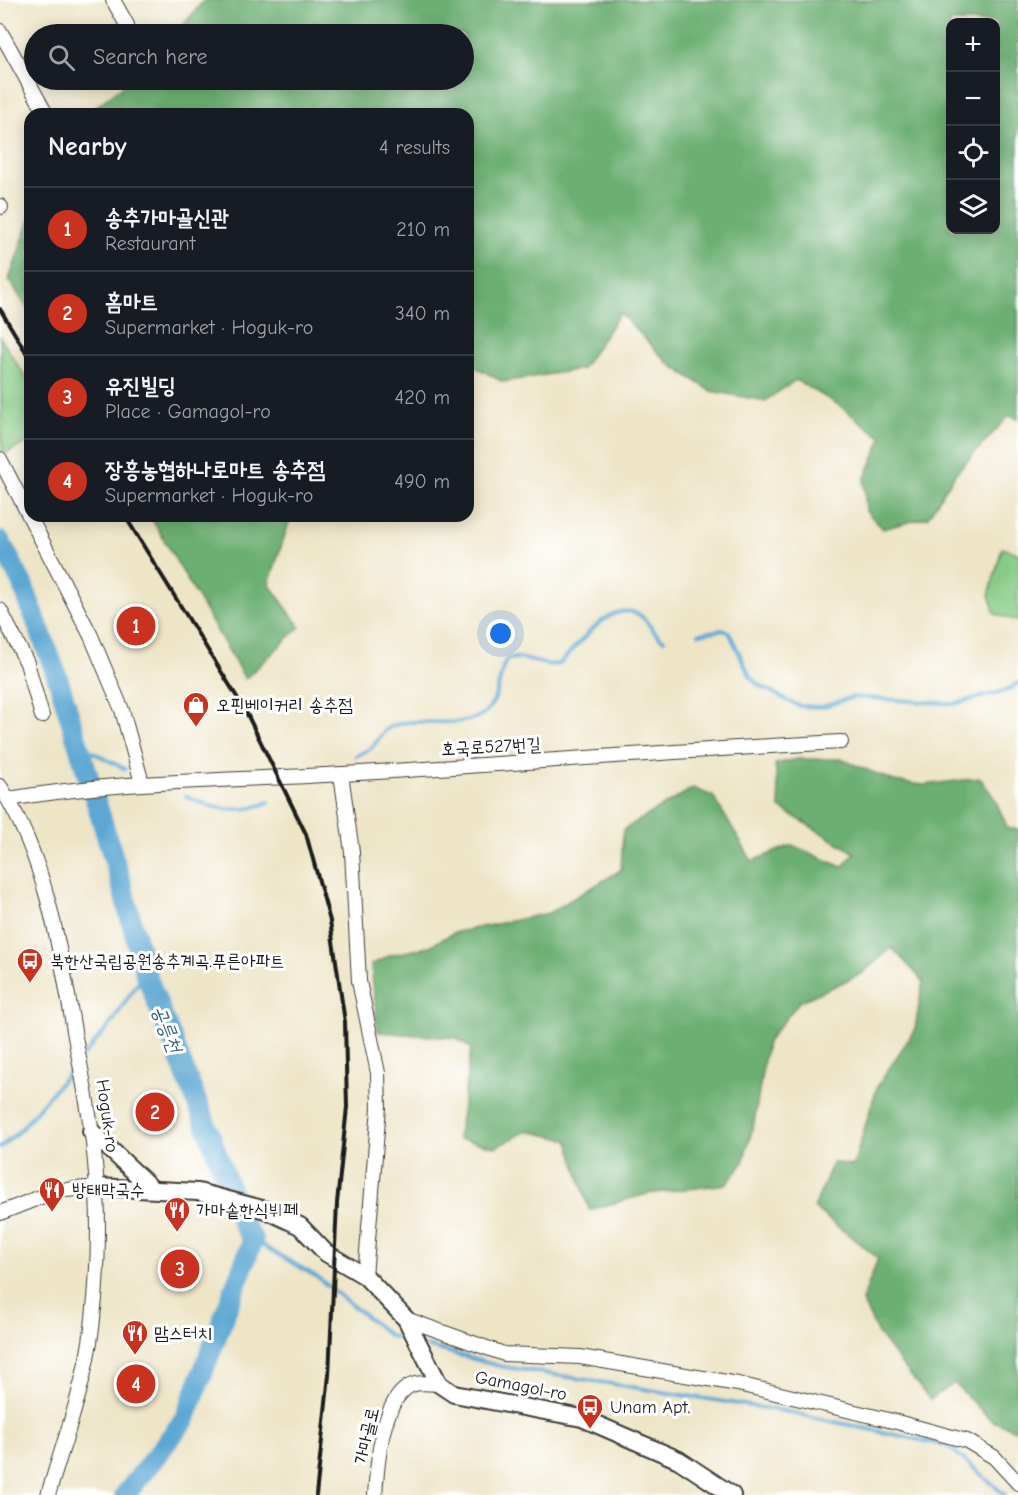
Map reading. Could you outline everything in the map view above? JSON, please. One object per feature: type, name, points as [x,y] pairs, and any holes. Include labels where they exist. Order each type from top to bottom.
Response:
[{"type":"main road","points":[[91,1131],[150,1187]]},
{"type":"main road","points":[[97,1187],[150,1187],[198,1192],[266,1210],[300,1226],[326,1253],[365,1276],[406,1319],[437,1380]]},
{"type":"main road","name":"Gamagol-ro","points":[[437,1380],[454,1394],[582,1418],[679,1460],[732,1495]]},
{"type":"street","points":[[113,0],[126,24]]},
{"type":"street","points":[[0,31],[24,74]]},
{"type":"street","points":[[33,90],[43,108]]},
{"type":"street","points":[[0,459],[24,506]]},
{"type":"street","points":[[32,522],[91,636],[122,710],[142,783]]},
{"type":"street","points":[[0,610],[27,663],[42,716]]},
{"type":"street","name":"호국로527번길","points":[[9,800],[63,790],[142,783],[341,774],[842,742]]},
{"type":"street","points":[[341,774],[352,852],[359,981],[378,1073],[379,1107],[365,1276]]},
{"type":"street","name":"Hoguk-ro","points":[[0,786],[25,829],[45,892],[63,965],[84,1080],[97,1187],[96,1286],[89,1348],[48,1495]]},
{"type":"street","points":[[0,1213],[56,1191],[97,1187]]},
{"type":"street","points":[[406,1319],[504,1354],[580,1357],[738,1384],[897,1422],[967,1441],[994,1457],[1018,1483]]},
{"type":"street","name":"가마골로","points":[[375,1495],[377,1460],[395,1400],[405,1388],[437,1380]]},
{"type":"green space","points":[[204,0],[1018,0],[1018,419],[1009,416],[955,474],[928,517],[883,529],[866,511],[864,480],[882,438],[837,404],[796,380],[765,401],[711,391],[669,364],[620,313],[582,369],[503,382],[474,366],[474,108],[95,108],[117,90],[474,90],[474,24],[184,24]]},
{"type":"green space","points":[[24,236],[24,304],[9,280]]},
{"type":"green space","points":[[0,337],[24,375],[24,444],[2,455]]},
{"type":"green space","points":[[153,522],[289,522],[269,584],[300,627],[245,679]]},
{"type":"green space","points":[[1002,548],[1018,553],[1018,621],[995,614],[989,595]]},
{"type":"green space","points":[[798,759],[841,759],[894,781],[923,785],[980,778],[995,799],[1008,829],[1018,829],[1018,1431],[991,1420],[954,1383],[930,1400],[878,1334],[862,1301],[878,1258],[814,1208],[833,1162],[853,1166],[877,1087],[915,1029],[923,981],[892,948],[861,974],[799,1002],[767,1042],[754,1123],[743,1163],[727,1184],[647,1194],[589,1210],[568,1140],[527,1131],[496,1147],[458,1139],[471,1048],[456,1038],[378,1032],[371,965],[391,955],[428,947],[453,933],[549,913],[621,870],[623,830],[693,788],[713,796],[752,861],[792,845],[842,867],[855,853],[780,808],[775,764]]},
{"type":"waterway","name":"공릉천","points":[[0,541],[22,583],[58,679],[120,879],[145,972],[241,1220],[253,1240],[185,1419],[125,1495]]},
{"type":"waterway","points":[[356,756],[375,744],[391,726],[406,722],[461,722],[484,713],[495,699],[506,660],[519,658],[552,665],[559,664],[594,627],[616,613],[627,611],[638,614],[664,640]]},
{"type":"waterway","points":[[699,634],[721,630],[729,632],[750,676],[756,683],[800,706],[822,707],[853,697],[954,704],[1008,690],[1018,683]]},
{"type":"waterway","points":[[77,744],[125,769]]},
{"type":"waterway","points":[[186,796],[206,805],[237,810],[269,802]]},
{"type":"waterway","points":[[83,1056],[110,1025],[145,972]]},
{"type":"waterway","points":[[0,1148],[21,1129],[76,1064]]},
{"type":"waterway","points":[[253,1240],[317,1277],[390,1336],[413,1342]]},
{"type":"waterway","points":[[426,1346],[499,1366],[783,1411],[948,1446],[1005,1495]]},
{"type":"railway","points":[[0,309],[24,349]]},
{"type":"railway","points":[[129,522],[245,710],[306,834],[330,921],[345,1022],[347,1107],[337,1203],[329,1375],[316,1495]]},
{"type":"place","name":"송추가마골신관","points":[[136,626]]},
{"type":"place","name":"오핀베이커리 송추점","points":[[196,728]]},
{"type":"place","name":"북한산국립공원송추계곡.푸른아파트","points":[[30,984]]},
{"type":"place","name":"홈마트","points":[[155,1112]]},
{"type":"place","name":"방태막국수","points":[[52,1213]]},
{"type":"place","name":"가마솥한식뷔페","points":[[177,1233]]},
{"type":"place","name":"유진빌딩","points":[[180,1269]]},
{"type":"place","name":"맘스터치","points":[[135,1356]]},
{"type":"place","name":"장흥농협하나로마트 송추점","points":[[136,1384]]},
{"type":"place","name":"Unam Apt.","points":[[590,1430]]}]
